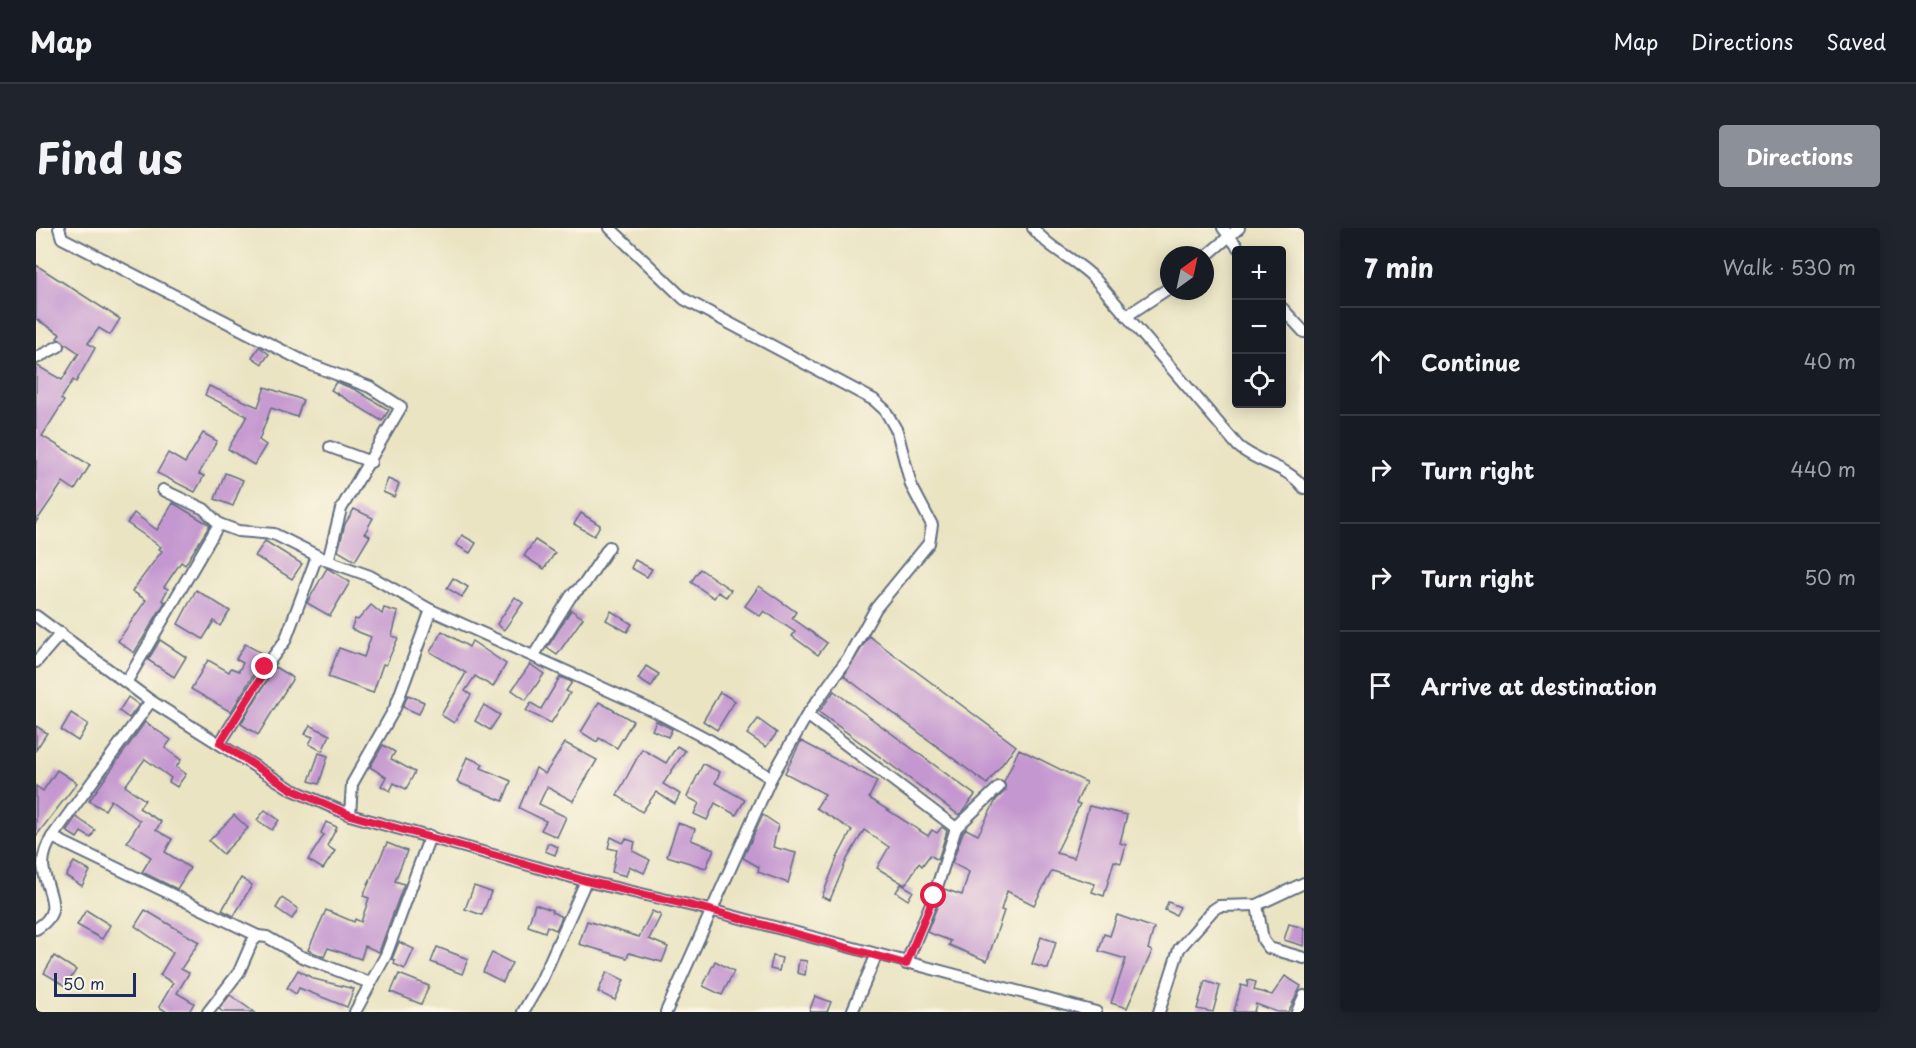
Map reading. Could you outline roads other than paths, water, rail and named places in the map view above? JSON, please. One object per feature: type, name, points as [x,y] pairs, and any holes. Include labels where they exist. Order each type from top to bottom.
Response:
[{"type":"street","points":[[59,228],[62,238],[309,364],[370,387],[401,407],[371,462],[341,509],[328,561]]},
{"type":"street","points":[[610,228],[684,298],[874,400],[885,410],[897,431],[911,485],[932,525],[929,543],[876,608],[848,658],[807,715],[771,778],[666,1012]]},
{"type":"street","points":[[1033,228],[1046,243],[1084,267],[1128,315],[1238,446],[1252,456],[1284,470],[1304,488]]},
{"type":"street","points":[[1214,246],[1226,232],[1239,228]]},
{"type":"street","points":[[1226,232],[1237,246]]},
{"type":"street","points":[[1128,315],[1160,294]]},
{"type":"street","points":[[1286,314],[1304,332]]},
{"type":"street","points":[[36,358],[59,346]]},
{"type":"street","points":[[330,447],[371,462]]},
{"type":"street","points":[[163,490],[204,509],[219,524],[238,531],[265,532],[328,561],[370,576],[431,610],[658,713],[711,741],[771,778]]},
{"type":"street","points":[[127,681],[219,524]]},
{"type":"street","points":[[534,655],[571,596],[585,583],[609,547]]},
{"type":"street","points":[[220,743],[261,678],[265,667],[285,641],[317,556]]},
{"type":"street","points":[[350,815],[352,784],[395,708],[431,610]]},
{"type":"street","points":[[36,616],[127,681],[151,701],[291,789],[350,815],[586,881],[710,910],[906,964],[1096,1012]]},
{"type":"street","points":[[36,662],[61,633]]},
{"type":"street","points":[[36,872],[52,837],[151,701]]},
{"type":"street","points":[[807,715],[956,828]]},
{"type":"street","points":[[906,964],[934,896],[956,828],[999,787]]},
{"type":"street","points":[[355,1012],[386,955],[430,836]]},
{"type":"street","points":[[52,837],[258,936],[267,937],[300,956],[370,983]]},
{"type":"street","points":[[36,929],[46,923],[53,908],[43,866],[44,854]]},
{"type":"street","points":[[523,1012],[541,981],[586,881]]},
{"type":"street","points":[[1159,1012],[1179,950],[1213,910],[1219,906],[1257,905],[1304,883]]},
{"type":"street","points":[[1257,905],[1263,940],[1269,948],[1304,958]]},
{"type":"street","points":[[208,1012],[239,972],[252,942],[258,936]]},
{"type":"street","points":[[852,1012],[876,956]]},
{"type":"street","points":[[1297,1012],[1304,996]]}]
